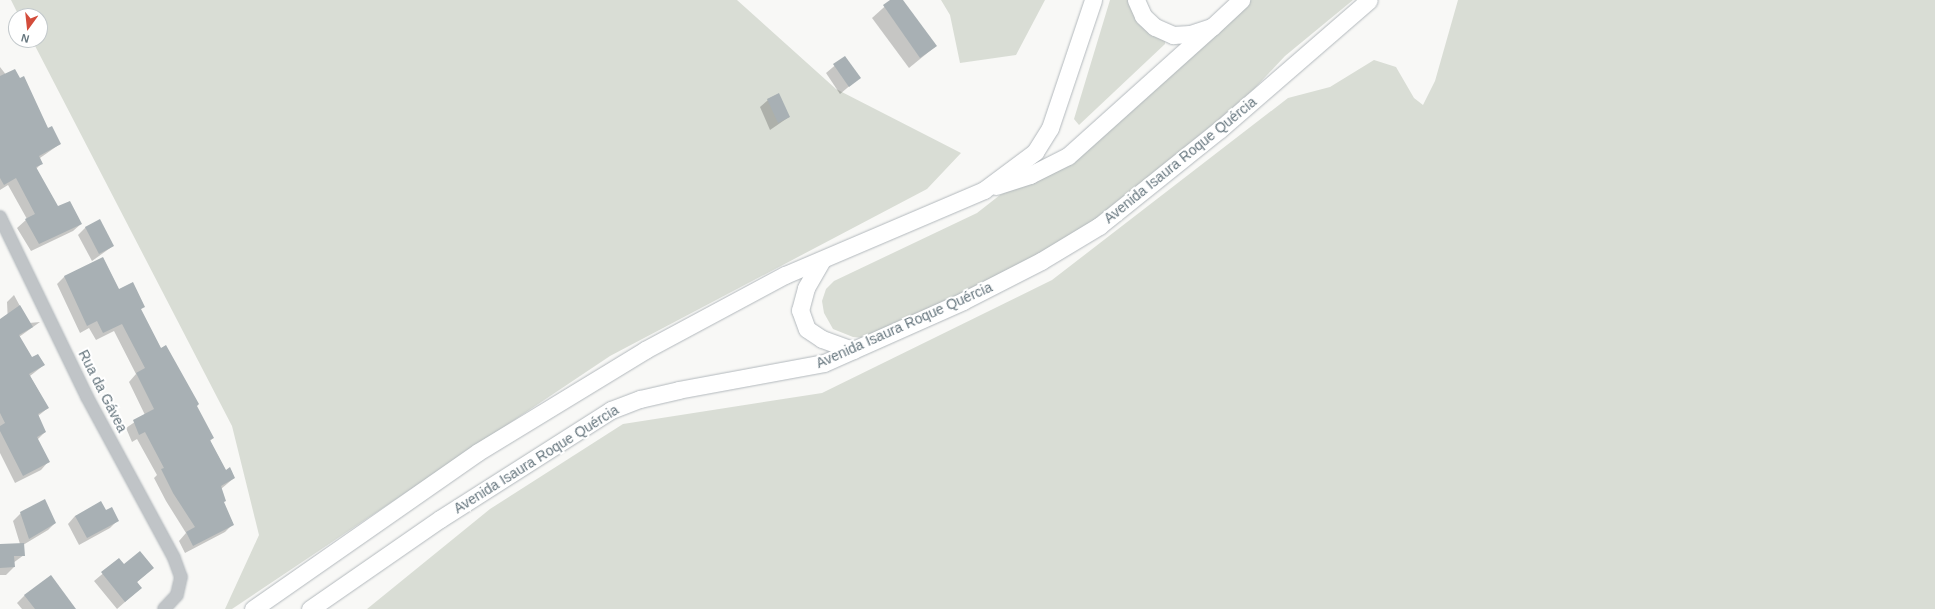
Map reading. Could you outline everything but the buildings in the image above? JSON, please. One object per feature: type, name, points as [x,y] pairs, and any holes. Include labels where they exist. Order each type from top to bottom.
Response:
[{"type":"main road","points":[[984,190],[1035,152],[1050,128],[1093,0]]},
{"type":"main road","points":[[1136,0],[1143,16],[1155,27],[1173,35],[1190,34],[1212,26]]},
{"type":"main road","points":[[253,609],[478,452],[645,350],[785,275],[984,190],[1030,175],[1068,156],[1241,0]]},
{"type":"main road","name":"Avenida Isaura Roque Quércia","points":[[310,609],[440,519],[611,410],[640,399],[678,390],[824,363],[963,300],[1041,261],[1100,226],[1219,130],[1368,0]]},
{"type":"main road","points":[[822,260],[806,288],[800,310],[807,329],[822,339],[853,350]]},
{"type":"street","name":"Rua da Gávea","points":[[0,217],[87,396],[174,558],[181,577],[177,595],[164,609]]},
{"type":"shaded area","points":[[11,0],[737,0],[836,89],[961,153],[927,189],[610,356],[232,609],[225,609],[259,535],[232,426],[36,48],[48,48],[48,8],[15,8]]},
{"type":"shaded area","points":[[941,0],[1045,0],[1016,55],[960,63],[950,15]]},
{"type":"shaded area","points":[[1110,0],[1131,0],[1149,33],[1165,41],[1165,44],[1079,125],[1074,119]]},
{"type":"shaded area","points":[[1250,0],[1353,0],[1285,56],[1254,89],[1222,117],[1096,219],[1024,264],[865,338],[853,337],[833,329],[824,313],[822,301],[826,289],[834,281],[977,213],[1000,195],[1021,185]]},
{"type":"shaded area","points":[[1458,0],[1935,0],[1935,609],[367,609],[490,509],[623,424],[822,393],[1052,280],[1288,98],[1330,87],[1374,60],[1396,67],[1414,98],[1423,105],[1435,81]]}]
